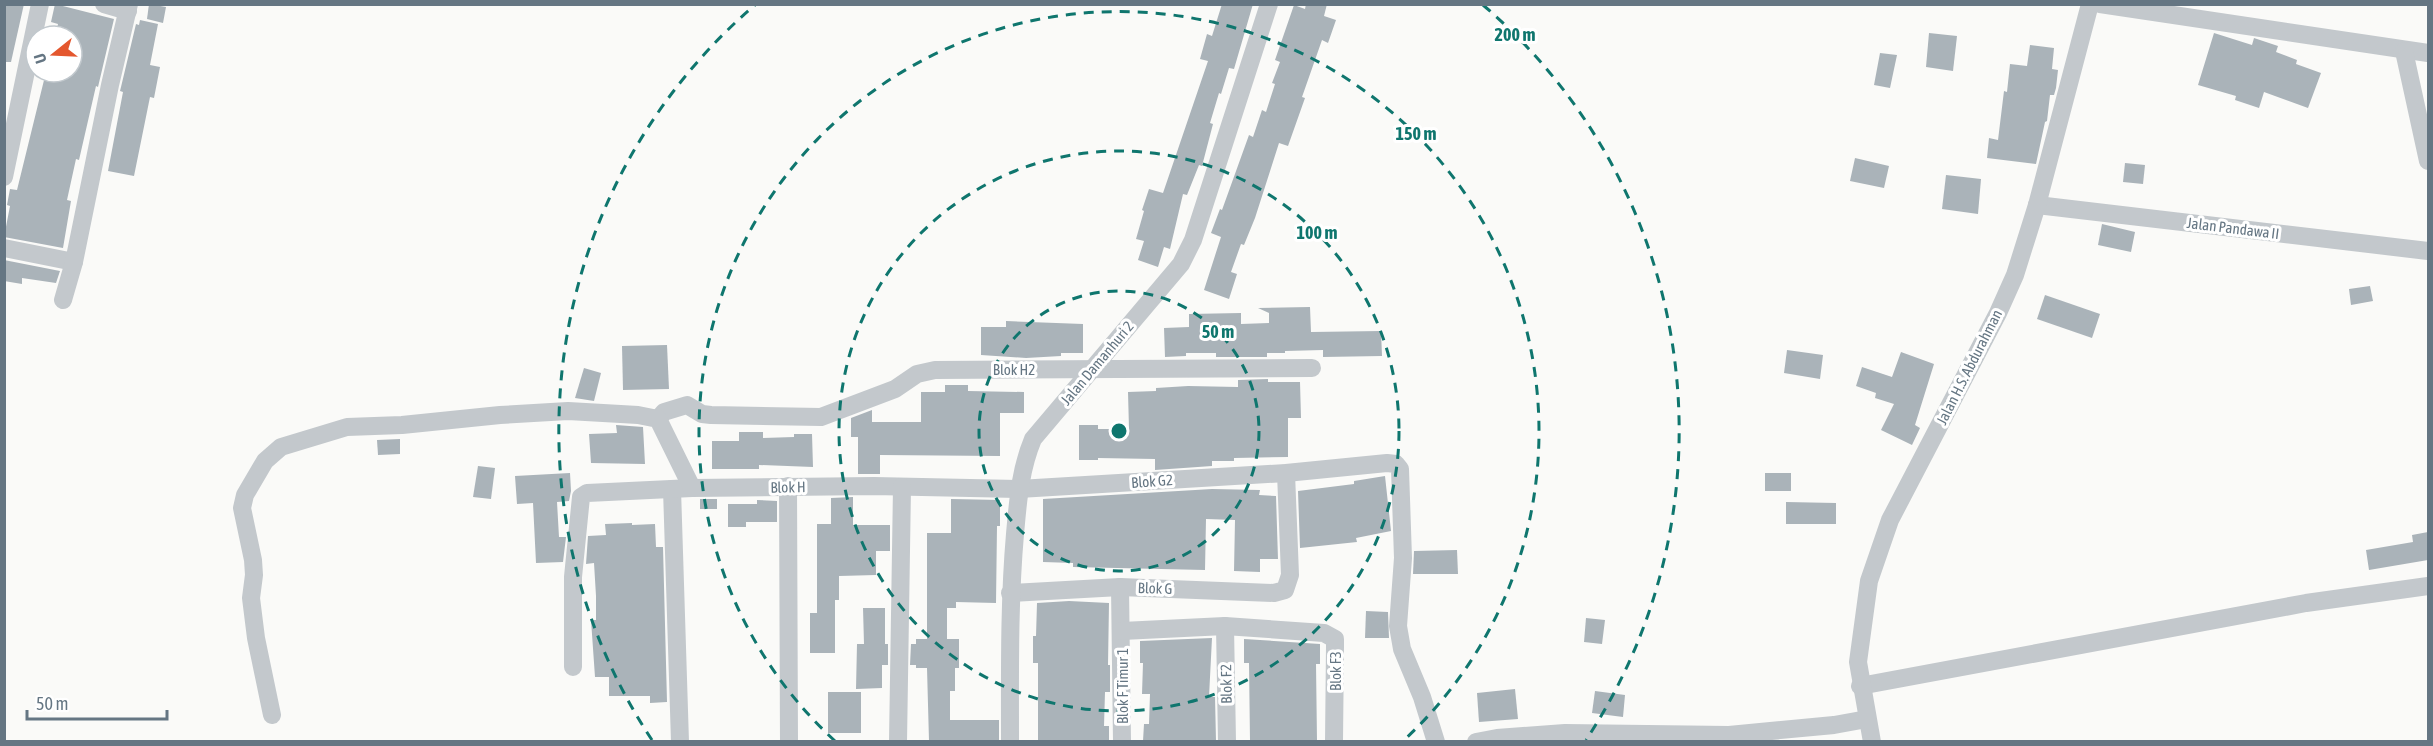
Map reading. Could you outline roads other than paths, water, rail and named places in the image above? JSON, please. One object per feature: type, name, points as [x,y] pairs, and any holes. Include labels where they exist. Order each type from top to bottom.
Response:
[{"type":"street","points":[[4,177],[40,4]]},
{"type":"street","points":[[63,300],[74,262],[128,8],[104,4]]},
{"type":"street","name":"Jalan Damanhuri 2","points":[[1010,741],[1010,593],[1019,489],[1027,454],[1033,439],[1181,264],[1193,240],[1269,4]]},
{"type":"street","name":"Jalan H.S. Abdurahman","points":[[1869,729],[1860,686],[1858,662],[1869,581],[1890,520],[1998,313],[2015,275],[2037,206],[2090,4]]},
{"type":"street","points":[[2100,4],[2428,53]]},
{"type":"street","points":[[2404,51],[2428,161]]},
{"type":"street","name":"Jalan Pandawa II","points":[[2037,206],[2428,251]]},
{"type":"street","points":[[4,248],[74,262]]},
{"type":"street","name":"Blok H2","points":[[658,419],[664,412],[687,405],[702,414],[711,415],[821,417],[895,388],[917,374],[935,370],[1312,368]]},
{"type":"street","points":[[272,715],[256,638],[251,598],[253,560],[242,508],[245,495],[265,461],[280,447],[347,427],[402,425],[568,411],[638,415],[658,419],[692,488]]},
{"type":"street","name":"Blok G2","points":[[1019,489],[1396,464],[1400,469],[1403,558],[1398,626],[1402,648],[1422,697],[1436,741]]},
{"type":"street","name":"Blok G","points":[[1010,593],[1120,587],[1274,593],[1285,590],[1290,575],[1286,473]]},
{"type":"street","points":[[788,486],[789,741]]},
{"type":"street","name":"Blok H","points":[[573,667],[573,577],[581,497],[587,493],[788,486],[1019,489]]},
{"type":"street","points":[[898,741],[902,486]]},
{"type":"street","points":[[672,489],[680,741]]},
{"type":"street","points":[[1860,686],[2306,603],[2428,586]]},
{"type":"street","name":"Blok F Timur 1","points":[[1120,587],[1122,741]]},
{"type":"street","name":"Blok F Timur 1","points":[[1122,631],[1225,626]]},
{"type":"street","name":"Blok F2","points":[[1225,626],[1227,741]]},
{"type":"street","name":"Blok F3","points":[[1225,626],[1324,633],[1335,639],[1334,741]]},
{"type":"street","points":[[1476,741],[1565,733],[1729,735],[1834,724],[1869,729]]}]
